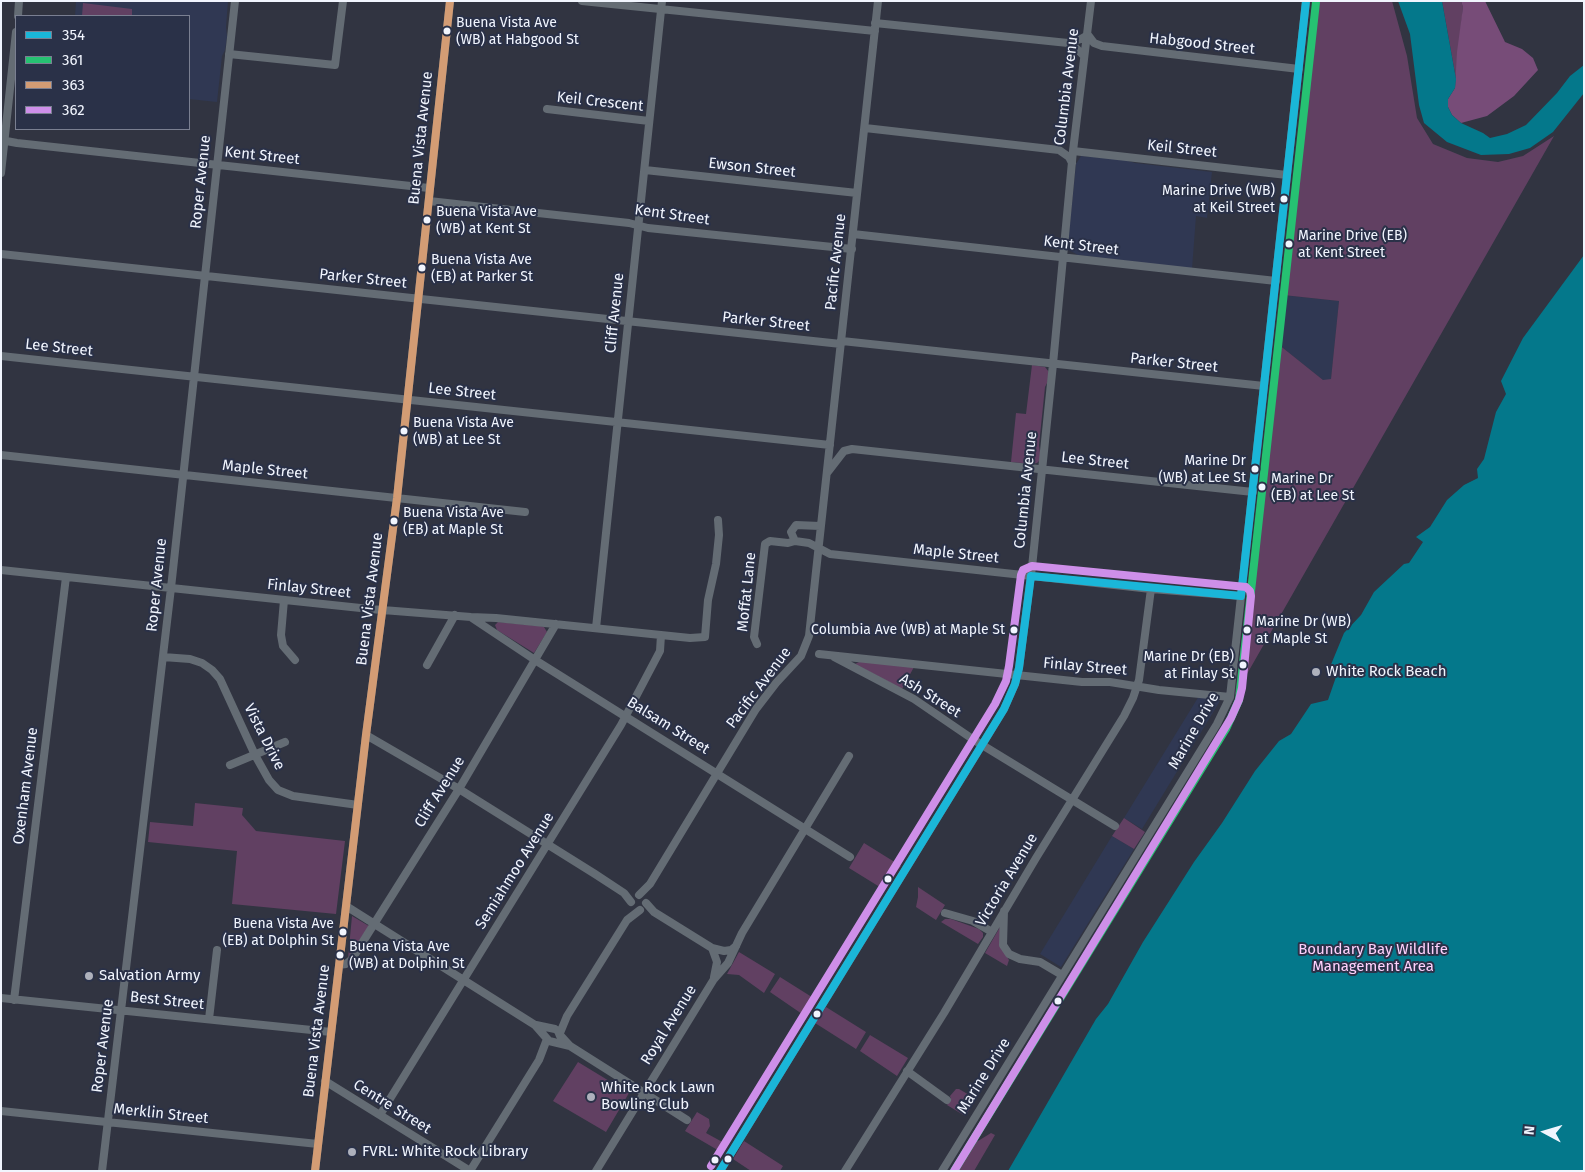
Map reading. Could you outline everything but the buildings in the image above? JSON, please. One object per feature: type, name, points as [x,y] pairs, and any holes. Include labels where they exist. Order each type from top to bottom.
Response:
[{"type":"street","points":[[18,15],[20,1]]},
{"type":"street","name":"Roper Avenue","points":[[102,1171],[184,475],[235,1]]},
{"type":"street","points":[[229,54],[335,65],[342,1]]},
{"type":"street","name":"Buena Vista Avenue","points":[[315,1171],[366,735],[397,498],[450,1]]},
{"type":"street","points":[[582,1],[874,32]]},
{"type":"street","name":"Cliff Avenue","points":[[596,628],[662,1]]},
{"type":"street","name":"Pacific Avenue","points":[[644,906],[650,884],[717,772],[756,709],[801,656],[809,636],[878,1]]},
{"type":"street","name":"Columbia Avenue","points":[[720,1171],[1004,709],[1018,675],[1042,469],[1073,151],[1091,1]]},
{"type":"street","name":"Marine Drive","points":[[942,1171],[1217,724],[1230,697],[1306,1]]},
{"type":"street","points":[[876,23],[1068,43],[1088,35],[1094,43],[1102,46]]},
{"type":"street","points":[[1,173],[15,40]]},
{"type":"street","points":[[1068,43],[1084,56],[1102,46]]},
{"type":"street","name":"Habgood Street","points":[[1102,46],[1299,69]]},
{"type":"street","name":"Keil Crescent","points":[[547,110],[649,121]]},
{"type":"street","points":[[865,128],[1059,150],[1069,157],[1072,163]]},
{"type":"street","points":[[1059,150],[1070,145],[1075,140]]},
{"type":"street","name":"Kent Street","points":[[3,141],[430,188]]},
{"type":"street","name":"Keil Street","points":[[1073,151],[1287,175]]},
{"type":"street","name":"Ewson Street","points":[[644,170],[857,193]]},
{"type":"street","name":"Kent Street","points":[[428,200],[638,225],[648,228],[852,249]]},
{"type":"street","name":"Kent Street","points":[[853,234],[1276,281]]},
{"type":"street","name":"Parker Street","points":[[1,254],[1264,386]]},
{"type":"street","name":"Lee Street","points":[[1,356],[830,446]]},
{"type":"street","name":"Lee Street","points":[[827,473],[844,451],[852,449],[1253,492]]},
{"type":"street","name":"Maple Street","points":[[1,455],[525,512]]},
{"type":"street","name":"Finlay Street","points":[[1,570],[382,610],[496,618],[690,638],[704,637],[708,600],[716,564],[719,535],[718,520]]},
{"type":"street","points":[[818,547],[809,543],[795,541],[791,532],[796,525],[820,526]]},
{"type":"street","name":"Moffat Lane","points":[[757,644],[754,637],[765,544],[770,541],[788,543],[795,541]]},
{"type":"street","name":"Maple Street","points":[[818,547],[830,554],[1030,576],[1241,596]]},
{"type":"street","name":"Oxenham Avenue","points":[[14,1000],[66,576]]},
{"type":"street","name":"Victoria Avenue","points":[[845,1171],[1119,726],[1138,686],[1146,642],[1152,588]]},
{"type":"street","points":[[284,600],[281,635],[283,646],[295,660]]},
{"type":"street","points":[[427,666],[455,615]]},
{"type":"street","name":"Balsam Street","points":[[471,617],[535,660],[717,772],[850,857]]},
{"type":"street","name":"Cliff Avenue","points":[[339,965],[346,964],[352,959],[459,789],[556,624]]},
{"type":"street","name":"Semiahmoo Avenue","points":[[380,1116],[548,845],[625,716],[660,651],[661,635]]},
{"type":"street","name":"Finlay Street","points":[[819,654],[1082,682],[1110,682],[1230,697]]},
{"type":"street","name":"Ash Street","points":[[831,656],[914,699],[982,745],[1115,826]]},
{"type":"street","name":"Vista Drive","points":[[163,657],[190,659],[202,663],[220,679],[255,755],[269,780],[278,790],[293,796],[358,805]]},
{"type":"street","points":[[366,735],[459,789],[624,893],[644,897],[644,906]]},
{"type":"street","points":[[230,765],[285,742]]},
{"type":"street","name":"Royal Avenue","points":[[596,1171],[714,979],[728,963],[804,828],[849,756]]},
{"type":"street","name":"Pacific Avenue","points":[[638,895],[650,884]]},
{"type":"street","points":[[624,893],[634,909],[644,906],[712,948],[724,951],[736,946]]},
{"type":"street","points":[[470,1171],[627,920],[633,898],[638,895]]},
{"type":"street","points":[[346,906],[687,1120]]},
{"type":"street","points":[[627,920],[644,906]]},
{"type":"street","points":[[1004,911],[1006,917],[1003,945],[1009,954],[1020,959],[1040,962],[1062,975]]},
{"type":"street","points":[[945,913],[973,922],[992,932]]},
{"type":"street","points":[[712,948],[717,962],[714,979]]},
{"type":"street","points":[[209,1019],[217,950]]},
{"type":"street","name":"Best Street","points":[[1,998],[331,1032]]},
{"type":"street","points":[[907,1071],[947,1100]]},
{"type":"street","name":"Centre Street","points":[[325,1081],[470,1171]]},
{"type":"street","name":"Merklin Street","points":[[1,1111],[318,1144]]},
{"type":"shaded area","points":[[76,1],[228,1],[227,37],[222,56],[217,102],[190,99],[190,15],[75,15]]},
{"type":"shaded area","points":[[1314,1],[1392,1],[1407,56],[1417,118],[1433,144],[1467,158],[1498,162],[1523,156],[1554,136],[1235,695],[1278,344],[1323,380],[1331,379],[1339,301],[1283,295]]},
{"type":"shaded area","points":[[1398,1],[1442,1],[1456,79],[1455,88],[1448,99],[1448,107],[1452,115],[1461,123],[1490,138],[1507,134],[1526,125],[1557,93],[1570,76],[1584,65],[1584,93],[1553,132],[1530,148],[1509,154],[1481,155],[1447,142],[1424,123],[1419,105],[1410,34]]},
{"type":"shaded area","points":[[1442,1],[1461,1],[1463,7],[1456,79]]},
{"type":"shaded area","points":[[1461,1],[1485,1],[1505,42],[1522,49],[1533,58],[1538,70],[1514,96],[1487,116],[1461,123],[1452,115],[1448,107],[1448,99],[1455,88],[1457,52],[1463,7]]},
{"type":"shaded area","points":[[83,3],[132,9],[132,15],[82,15]]},
{"type":"shaded area","points":[[1081,156],[1121,159],[1135,163],[1212,172],[1207,218],[1196,216],[1192,269],[1078,255],[1069,250],[1076,164]]},
{"type":"shaded area","name":"Boundary Bay Wildlife Management Area","points":[[1584,255],[1584,1171],[1008,1171],[1143,942],[1255,771],[1279,741],[1291,734],[1311,704],[1328,700],[1336,677],[1330,667],[1344,633],[1361,615],[1374,592],[1404,564],[1409,563],[1423,542],[1416,537],[1430,527],[1447,500],[1464,485],[1478,478],[1477,469],[1484,459],[1496,412],[1506,394],[1501,381],[1523,338]]},
{"type":"shaded area","points":[[1283,295],[1339,301],[1331,380],[1323,380],[1278,344]]},
{"type":"shaded area","points":[[1032,365],[1045,367],[1049,372],[1045,387],[1039,445],[1040,460],[1032,464],[1011,462],[1016,413],[1026,414]]},
{"type":"shaded area","points":[[498,622],[540,626],[544,627],[547,632],[534,653],[497,630],[495,625]]},
{"type":"shaded area","points":[[861,661],[914,667],[902,689],[855,664]]},
{"type":"shaded area","points":[[1199,696],[1220,701],[1142,829],[1124,818]]},
{"type":"shaded area","points":[[195,803],[243,808],[242,815],[256,831],[345,841],[336,914],[232,904],[237,851],[148,842],[150,822],[193,826]]},
{"type":"shaded area","points":[[1124,818],[1145,832],[1134,849],[1112,836]]},
{"type":"shaded area","points":[[1112,836],[1134,849],[1061,967],[1040,954]]},
{"type":"shaded area","points":[[864,843],[901,866],[883,889],[849,868]]},
{"type":"shaded area","points":[[918,887],[945,905],[936,920],[916,907]]},
{"type":"shaded area","points":[[352,916],[369,926],[348,958]]},
{"type":"shaded area","points":[[945,919],[951,919],[979,929],[983,933],[983,937],[978,944],[941,922]]},
{"type":"shaded area","points":[[1000,927],[1000,946],[1009,960],[1007,966],[985,953]]},
{"type":"shaded area","points":[[739,952],[775,974],[764,993],[739,975],[727,974]]},
{"type":"shaded area","points":[[780,977],[815,999],[805,1016],[770,992]]},
{"type":"shaded area","points":[[826,1007],[866,1032],[856,1049],[815,1023]]},
{"type":"shaded area","points":[[870,1035],[908,1058],[897,1076],[860,1051]]},
{"type":"shaded area","name":"White Rock Lawn Bowling Club","points":[[578,1062],[629,1093],[606,1132],[553,1101]]},
{"type":"shaded area","points":[[956,1089],[976,1099],[965,1116],[947,1105],[951,1099],[950,1096]]},
{"type":"shaded area","points":[[697,1112],[709,1119],[710,1126],[706,1133],[726,1144],[721,1152],[685,1131]]},
{"type":"shaded area","points":[[991,1133],[995,1135],[974,1171],[953,1171],[969,1142],[978,1141]]},
{"type":"shaded area","points":[[744,1141],[783,1166],[780,1171],[751,1171],[733,1159]]},
{"type":"transit line","name":"363","points":[[315,1171],[366,735],[397,498],[450,1]]},
{"type":"transit line","name":"354","points":[[1241,596],[1306,1]]},
{"type":"transit line","name":"361","points":[[954,1171],[1226,729],[1239,700],[1316,2]]},
{"type":"transit line","name":"362","points":[[711,1166],[995,704],[1006,681],[1023,570],[1032,566],[1246,587],[1250,591],[1251,596],[1242,688],[1231,718],[954,1171]]},
{"type":"transit line","name":"354","points":[[1031,576],[1241,596]]},
{"type":"transit line","name":"354","points":[[720,1171],[1004,709],[1015,684],[1019,668],[1031,576]]},
{"type":"place","name":"Buena Vista Ave (WB) at Habgood St","points":[[447,31]]},
{"type":"place","name":"Marine Drive (WB) at Keil Street","points":[[1284,199]]},
{"type":"place","name":"Buena Vista Ave (WB) at Kent St","points":[[427,220]]},
{"type":"place","name":"Marine Drive (EB) at Kent Street","points":[[1289,244]]},
{"type":"place","name":"Buena Vista Ave (EB) at Parker St","points":[[422,268]]},
{"type":"place","name":"Buena Vista Ave (WB) at Lee St","points":[[404,431]]},
{"type":"place","name":"Marine Dr (WB) at Lee St","points":[[1255,469]]},
{"type":"place","name":"Marine Dr (EB) at Lee St","points":[[1262,487]]},
{"type":"place","name":"Buena Vista Ave (EB) at Maple St","points":[[394,521]]},
{"type":"place","name":"Columbia Ave (WB) at Maple St","points":[[1014,630]]},
{"type":"place","name":"Marine Dr (WB) at Maple St","points":[[1247,630]]},
{"type":"place","name":"Marine Dr (EB) at Finlay St","points":[[1243,665]]},
{"type":"place","name":"White Rock Beach","points":[[1316,672]]},
{"type":"place","name":"Buena Vista Ave (EB) at Dolphin St","points":[[343,932]]},
{"type":"place","name":"Buena Vista Ave (WB) at Dolphin St","points":[[340,955]]},
{"type":"place","name":"Salvation Army","points":[[89,976]]},
{"type":"place","name":"White Rock Lawn Bowling Club","points":[[591,1097]]},
{"type":"place","name":"FVRL: White Rock Library","points":[[352,1152]]}]
